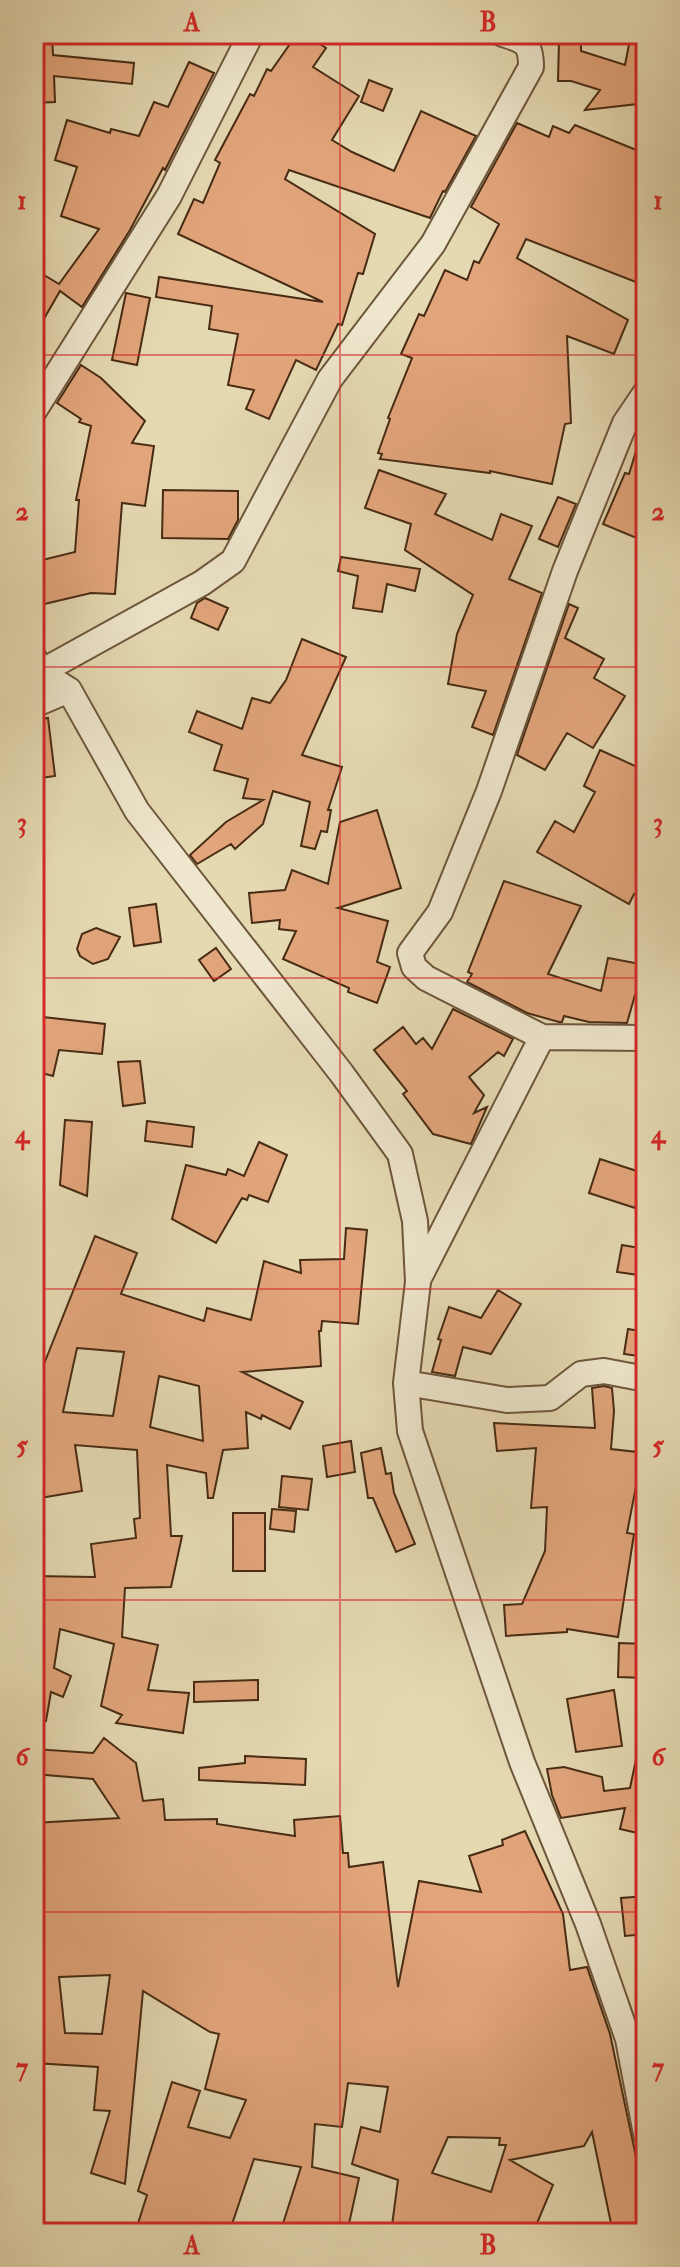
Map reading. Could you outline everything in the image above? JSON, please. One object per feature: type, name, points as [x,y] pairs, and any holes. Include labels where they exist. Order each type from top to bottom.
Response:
[{"type":"street","points":[[34,411],[169,196],[251,34]]},
{"type":"street","points":[[503,34],[523,41],[531,53],[531,67],[433,244],[330,379],[233,561],[202,583],[37,665],[69,690],[137,811],[342,1074],[400,1154],[415,1221],[418,1282],[406,1383],[410,1431],[522,1762],[588,1924],[628,2039],[646,2134]]},
{"type":"street","points":[[646,392],[625,423],[565,571],[489,791],[440,912],[410,953],[414,967],[426,978],[542,1037],[646,1038]]},
{"type":"street","points":[[34,705],[69,690]]},
{"type":"street","points":[[418,1282],[542,1037]]},
{"type":"street","points":[[406,1383],[507,1400],[550,1398],[581,1374],[604,1371],[646,1379]]},
{"type":"building","points":[[34,34],[52,34],[53,55],[134,63],[132,84],[54,76],[55,102],[34,103]]},
{"type":"building","points":[[297,34],[304,34],[326,48],[313,67],[359,96],[332,140],[352,152],[394,171],[421,111],[476,136],[430,218],[289,170],[285,179],[375,234],[363,274],[358,273],[342,325],[338,324],[316,370],[296,360],[269,419],[246,409],[254,390],[228,385],[238,334],[209,329],[212,306],[156,297],[159,277],[323,302],[178,234],[194,199],[203,203],[220,163],[215,160],[250,94],[254,96],[267,69],[271,71]]},
{"type":"building","points":[[631,34],[646,34],[646,103],[585,110],[600,90],[571,81],[558,81],[559,41],[581,42],[581,51],[625,65]]},
{"type":"building","points":[[189,62],[214,73],[165,170],[163,168],[130,230],[82,307],[60,291],[34,336],[34,269],[59,284],[99,229],[61,216],[77,167],[55,160],[67,120],[110,133],[111,129],[139,136],[154,102],[168,107]]},
{"type":"building","points":[[369,80],[392,89],[383,111],[361,102]]},
{"type":"building","points":[[517,123],[549,137],[553,126],[569,133],[575,125],[646,154],[646,286],[526,239],[517,258],[628,320],[614,354],[567,336],[571,423],[565,424],[552,484],[490,471],[380,459],[382,454],[378,453],[388,418],[412,358],[401,354],[419,314],[424,316],[445,270],[467,280],[474,261],[479,263],[499,224],[471,207]]},
{"type":"building","points":[[126,293],[150,298],[137,365],[112,360]]},
{"type":"building","points":[[81,365],[101,378],[145,421],[132,443],[154,446],[145,506],[122,503],[115,594],[91,593],[40,605],[34,562],[75,552],[79,500],[76,500],[91,426],[79,422],[81,419],[57,403]]},
{"type":"building","points":[[641,435],[646,436],[646,542],[603,524],[625,473],[629,474]]},
{"type":"building","points":[[379,470],[446,494],[435,514],[492,540],[501,514],[532,526],[509,579],[542,593],[493,735],[472,727],[486,691],[448,684],[457,634],[473,595],[405,550],[411,524],[365,508]]},
{"type":"building","points":[[163,490],[238,491],[238,520],[228,539],[162,538]]},
{"type":"building","points":[[558,497],[576,504],[558,547],[539,539]]},
{"type":"building","points":[[341,557],[420,569],[415,591],[387,584],[382,612],[353,608],[358,576],[338,571]]},
{"type":"building","points":[[205,598],[228,608],[218,630],[191,618],[197,603]]},
{"type":"building","points":[[569,604],[578,608],[565,638],[604,659],[594,678],[625,696],[593,748],[567,733],[545,770],[517,755]]},
{"type":"building","points":[[302,639],[346,657],[302,755],[342,767],[328,810],[331,810],[327,832],[321,831],[315,849],[301,846],[310,802],[273,791],[263,824],[235,849],[231,844],[197,864],[190,855],[226,822],[263,800],[243,798],[248,779],[214,770],[222,745],[189,732],[197,711],[242,729],[252,698],[270,703],[286,680]]},
{"type":"building","points":[[48,718],[55,776],[34,779],[34,720]]},
{"type":"building","points":[[600,750],[646,771],[646,885],[640,897],[634,894],[629,904],[537,852],[555,821],[574,832],[595,792],[584,786]]},
{"type":"building","points":[[377,810],[401,888],[338,908],[388,921],[377,962],[390,967],[377,1003],[283,959],[296,931],[279,929],[280,920],[252,923],[249,893],[285,890],[292,870],[328,884],[340,822]]},
{"type":"building","points":[[504,881],[581,906],[548,974],[601,991],[608,958],[646,965],[640,996],[635,995],[627,1023],[589,1022],[564,1016],[559,1022],[527,1013],[467,982],[472,974],[468,972]]},
{"type":"building","points":[[156,904],[161,942],[134,946],[129,908]]},
{"type":"building","points":[[96,928],[120,937],[108,959],[93,964],[80,956],[77,949],[82,934]]},
{"type":"building","points":[[216,948],[231,969],[214,981],[199,960]]},
{"type":"building","points":[[453,1009],[513,1039],[504,1056],[498,1052],[469,1077],[484,1095],[474,1113],[487,1107],[471,1144],[433,1134],[403,1094],[407,1091],[374,1050],[403,1027],[416,1044],[423,1038],[432,1049]]},
{"type":"building","points":[[34,1016],[105,1024],[102,1054],[59,1050],[53,1076],[34,1071]]},
{"type":"building","points":[[140,1061],[145,1103],[123,1106],[118,1062]]},
{"type":"building","points":[[65,1120],[92,1122],[87,1196],[60,1185]]},
{"type":"building","points":[[147,1121],[194,1127],[192,1147],[145,1141]]},
{"type":"building","points":[[259,1142],[287,1155],[268,1202],[249,1195],[247,1200],[242,1198],[216,1243],[172,1219],[186,1165],[226,1175],[228,1169],[244,1176]]},
{"type":"building","points":[[600,1159],[646,1174],[635,1208],[589,1193]]},
{"type":"building","points":[[346,1228],[367,1230],[358,1324],[322,1321],[319,1331],[321,1366],[242,1372],[303,1402],[290,1429],[262,1415],[261,1419],[246,1412],[248,1448],[223,1450],[213,1498],[208,1498],[206,1473],[167,1465],[171,1536],[182,1536],[171,1587],[125,1588],[122,1637],[158,1645],[148,1690],[189,1693],[183,1733],[116,1723],[122,1715],[101,1706],[114,1644],[60,1629],[54,1668],[71,1676],[63,1697],[51,1692],[46,1721],[34,1720],[34,1576],[95,1577],[91,1544],[136,1538],[134,1519],[140,1518],[137,1450],[75,1445],[82,1491],[34,1499],[34,1373],[40,1374],[95,1236],[137,1253],[121,1294],[204,1321],[207,1308],[251,1320],[264,1261],[301,1273],[300,1260],[344,1259]],"holes":[[[77,1348],[124,1352],[113,1416],[63,1412]],[[159,1376],[199,1386],[203,1441],[150,1427]]]},
{"type":"building","points":[[622,1245],[646,1249],[646,1276],[617,1272]]},
{"type":"building","points":[[498,1290],[521,1304],[491,1354],[463,1347],[455,1376],[432,1372],[441,1340],[438,1339],[449,1307],[481,1318]]},
{"type":"building","points":[[628,1329],[646,1332],[646,1357],[624,1354]]},
{"type":"building","points":[[592,1388],[612,1388],[611,1449],[646,1453],[646,1477],[638,1476],[627,1533],[634,1534],[618,1637],[567,1629],[567,1632],[506,1636],[504,1605],[522,1604],[545,1551],[547,1507],[531,1508],[536,1448],[497,1451],[494,1423],[595,1428]]},
{"type":"building","points":[[351,1441],[355,1472],[327,1477],[323,1446]]},
{"type":"building","points":[[381,1448],[386,1474],[391,1473],[394,1493],[415,1544],[396,1552],[373,1498],[368,1498],[361,1453]]},
{"type":"building","points":[[282,1476],[312,1479],[308,1510],[279,1507]]},
{"type":"building","points":[[272,1509],[296,1511],[294,1532],[270,1529]]},
{"type":"building","points":[[233,1513],[265,1513],[265,1571],[233,1571]]},
{"type":"building","points":[[619,1643],[646,1644],[645,1678],[618,1677]]},
{"type":"building","points":[[258,1680],[258,1700],[194,1702],[194,1682]]},
{"type":"building","points":[[614,1690],[622,1746],[576,1752],[567,1699]]},
{"type":"building","points":[[104,1738],[136,1763],[143,1801],[163,1799],[165,1820],[217,1819],[217,1824],[295,1836],[294,1820],[340,1816],[343,1853],[348,1853],[349,1867],[383,1862],[398,1987],[419,1881],[481,1892],[469,1856],[503,1845],[502,1840],[525,1831],[563,1914],[570,1970],[587,1967],[610,2034],[646,2204],[646,2233],[613,2233],[592,2132],[584,2146],[510,2160],[553,2185],[533,2233],[391,2233],[398,2180],[352,2164],[361,2127],[380,2132],[388,2087],[348,2083],[342,2127],[315,2124],[312,2167],[359,2178],[347,2233],[280,2233],[301,2167],[254,2159],[229,2233],[135,2233],[147,2195],[138,2191],[172,2082],[200,2091],[188,2127],[230,2138],[246,2100],[205,2089],[219,2034],[210,2032],[143,1991],[125,2184],[91,2173],[110,2111],[94,2110],[98,2067],[34,2063],[34,1823],[119,1818],[93,1779],[34,1774],[34,1749],[93,1753]],"holes":[[[110,1975],[102,2034],[65,2033],[59,1977]],[[448,2137],[500,2138],[499,2145],[506,2145],[491,2192],[432,2173]]]},
{"type":"building","points":[[637,1755],[646,1756],[646,1835],[620,1829],[625,1808],[561,1818],[547,1769],[564,1767],[602,1777],[604,1791],[630,1788]]},
{"type":"building","points":[[245,1756],[306,1759],[305,1785],[199,1780],[199,1768],[245,1763]]},
{"type":"building","points":[[646,1896],[646,1934],[625,1936],[621,1898]]}]
